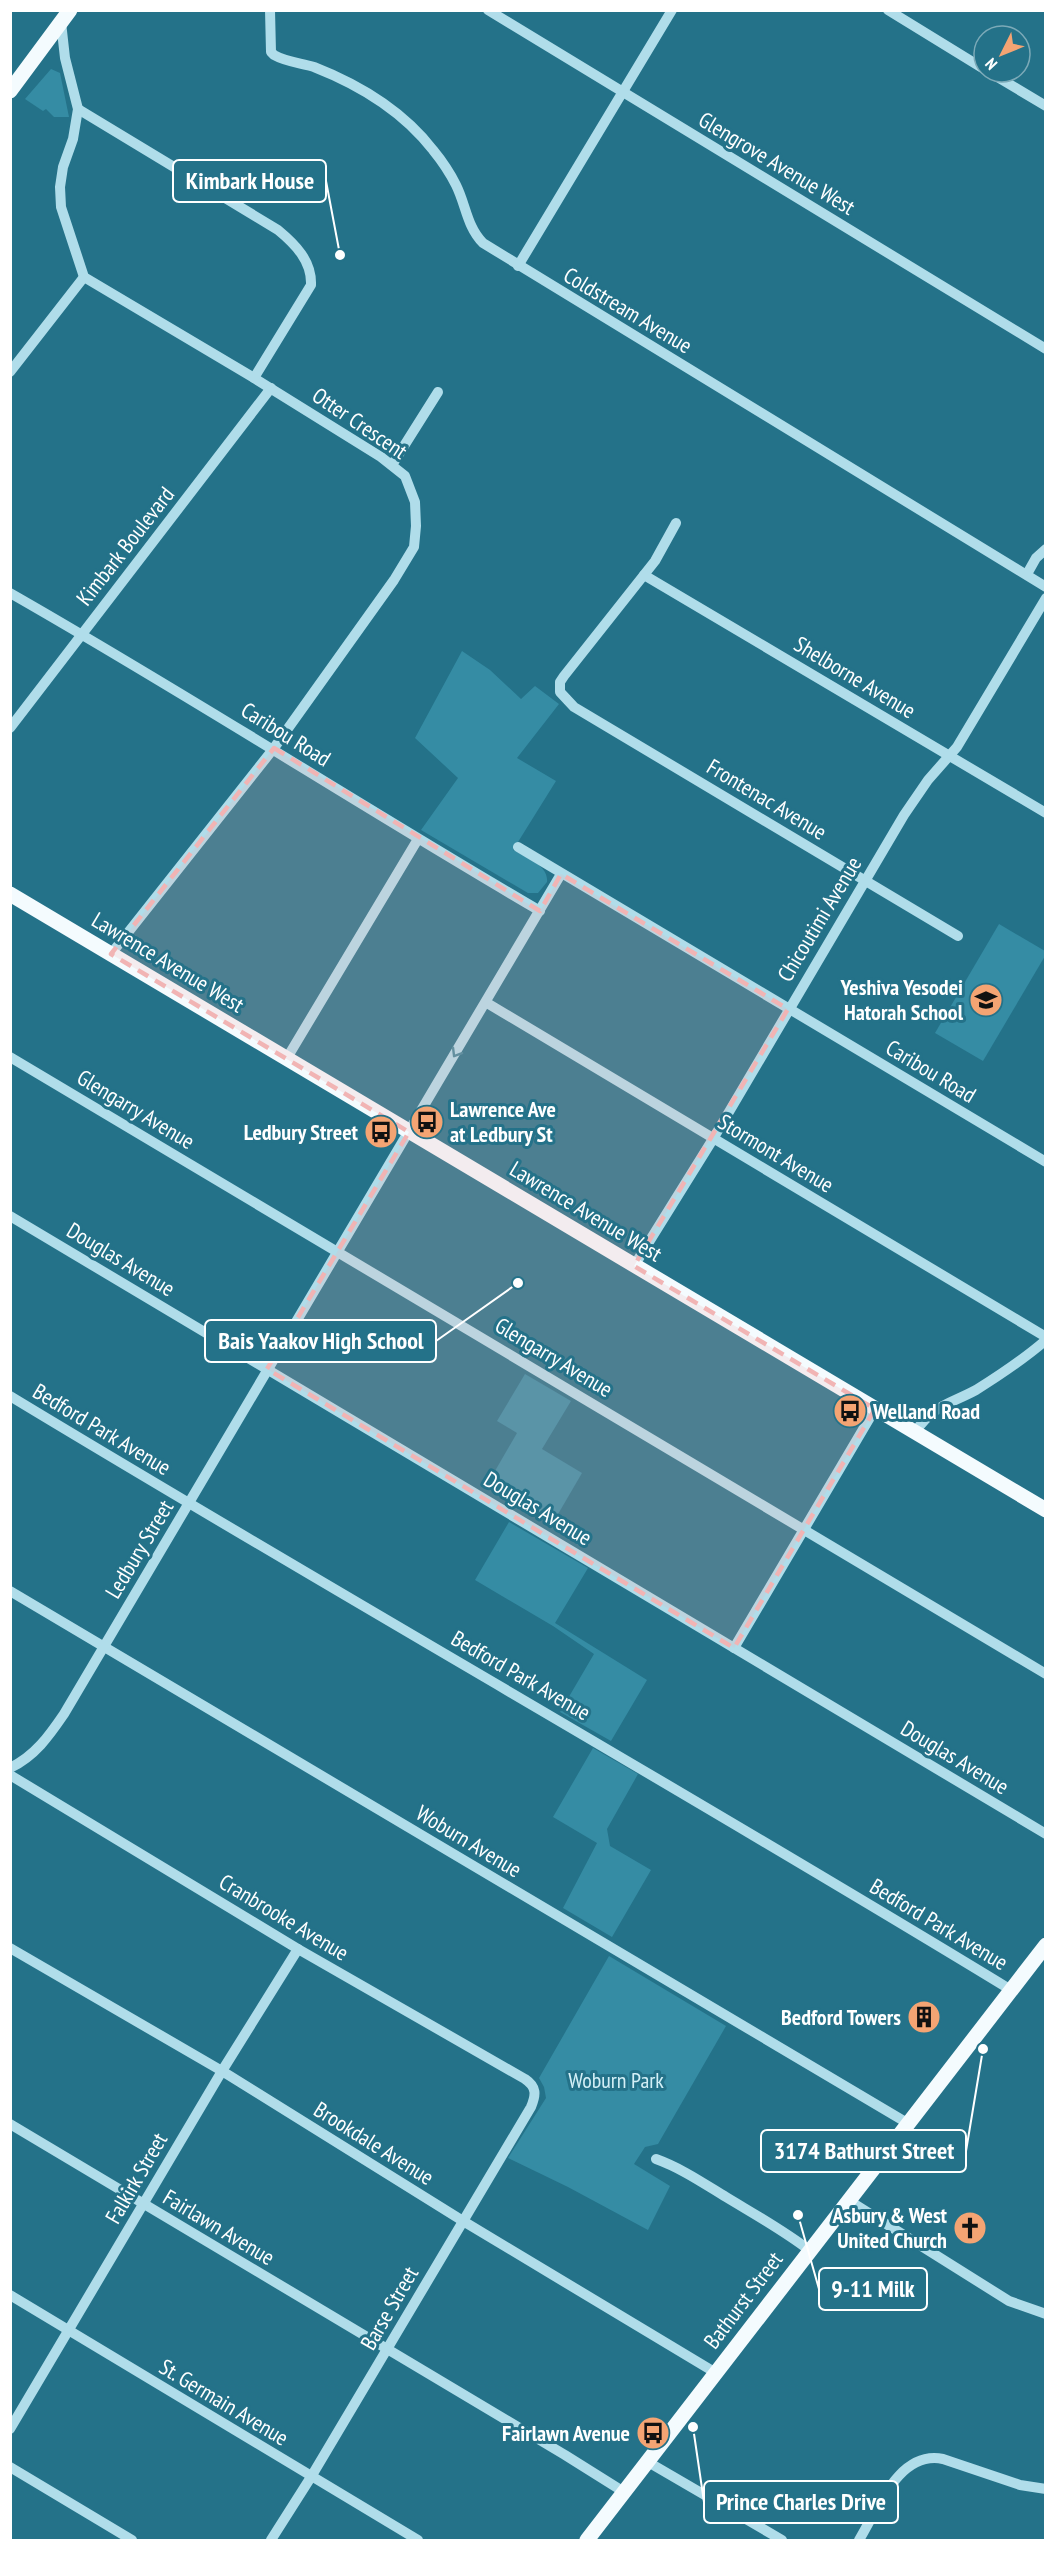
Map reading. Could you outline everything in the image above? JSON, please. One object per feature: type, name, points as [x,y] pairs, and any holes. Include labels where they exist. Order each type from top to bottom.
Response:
[{"type":"main road","points":[[10,92],[66,16]]},
{"type":"main road","name":"Lawrence Avenue West","points":[[10,894],[1046,1510]]},
{"type":"main road","name":"Bathurst Street","points":[[587,2541],[1046,1945]]},
{"type":"street","name":"Coldstream Avenue","points":[[270,10],[270,39],[274,55],[311,66],[347,81],[385,103],[399,115],[419,134],[446,167],[457,186],[477,236],[487,246],[1046,587]]},
{"type":"street","name":"Glengrove Avenue West","points":[[488,10],[1046,349]]},
{"type":"street","points":[[518,266],[672,10]]},
{"type":"street","points":[[888,10],[972,62]]},
{"type":"street","points":[[10,372],[84,277],[61,207],[60,187],[63,167],[75,131],[78,109],[65,58],[66,16]]},
{"type":"street","points":[[1009,84],[1046,106]]},
{"type":"street","points":[[78,109],[278,230],[300,252],[312,276],[312,285],[254,378]]},
{"type":"street","name":"Otter Crescent","points":[[84,277],[271,388],[392,465],[405,477],[415,502],[416,526],[414,547],[394,579],[274,748],[111,954]]},
{"type":"street","name":"Kimbark Boulevard","points":[[10,728],[271,388]]},
{"type":"street","points":[[392,465],[438,392]]},
{"type":"street","points":[[644,575],[676,523]]},
{"type":"street","points":[[1026,574],[1036,558],[1046,549]]},
{"type":"street","name":"Frontenac Avenue","points":[[644,575],[564,676],[560,682],[560,692],[574,707],[958,936]]},
{"type":"street","name":"Shelborne Avenue","points":[[644,575],[1046,813]]},
{"type":"street","name":"Caribou Road","points":[[10,593],[82,633],[274,748],[418,839],[540,911]]},
{"type":"street","name":"Chicoutimi Avenue","points":[[634,1266],[713,1139],[914,799],[957,747],[1046,598]]},
{"type":"street","points":[[287,1058],[418,839]]},
{"type":"street","name":"Caribou Road","points":[[518,847],[1046,1162]]},
{"type":"street","name":"Ledbury Street","points":[[10,1768],[31,1755],[53,1729],[487,1003],[561,874]]},
{"type":"street","name":"Stormont Avenue","points":[[487,1003],[1046,1338]]},
{"type":"street","name":"Glengarry Avenue","points":[[10,1057],[1046,1674]]},
{"type":"street","name":"Douglas Avenue","points":[[10,1216],[1046,1834]]},
{"type":"street","points":[[915,1432],[923,1420],[939,1406],[972,1392],[997,1377],[1046,1338]]},
{"type":"street","name":"Bedford Park Avenue","points":[[10,1396],[189,1504],[601,1744],[1011,1990]]},
{"type":"street","points":[[734,1648],[875,1409]]},
{"type":"street","name":"Woburn Avenue","points":[[10,1591],[909,2124]]},
{"type":"street","name":"Cranbrooke Avenue","points":[[10,1774],[298,1948],[525,2079],[535,2088],[535,2092]]},
{"type":"street","name":"Brookdale Avenue","points":[[10,1948],[222,2071],[463,2221],[716,2373]]},
{"type":"street","name":"Falkirk Street","points":[[10,2429],[222,2071],[298,1948]]},
{"type":"street","name":"Barse Street","points":[[271,2541],[531,2107],[535,2092]]},
{"type":"street","name":"Fairlawn Avenue","points":[[10,2124],[624,2492]]},
{"type":"street","points":[[656,2159],[671,2164],[698,2180],[809,2250]]},
{"type":"street","points":[[849,2200],[1009,2301],[1046,2314]]},
{"type":"street","name":"St. Germain Avenue","points":[[10,2295],[418,2541]]},
{"type":"street","points":[[860,2541],[903,2469],[924,2458],[944,2459],[1020,2485],[1046,2489]]},
{"type":"street","points":[[648,2462],[782,2541]]},
{"type":"street","points":[[10,2468],[132,2541]]},
{"type":"highlighted area","points":[[274,748],[540,911],[561,874],[788,1009],[634,1266],[875,1409],[734,1648],[267,1369],[409,1132],[111,954]]},
{"type":"green space","points":[[51,69],[60,73],[69,117],[54,117],[46,109],[43,111],[25,99]]},
{"type":"green space","points":[[462,651],[490,670],[521,699],[535,686],[559,704],[517,758],[556,781],[513,850],[535,862],[547,876],[547,882],[538,893],[528,893],[421,830],[458,778],[415,738]]},
{"type":"green space","points":[[999,924],[1045,951],[1045,956],[983,1061],[935,1033]]},
{"type":"green space","points":[[525,1374],[571,1401],[542,1449],[582,1473],[554,1521],[488,1483],[517,1433],[497,1421]]},
{"type":"green space","points":[[509,1522],[588,1568],[555,1623],[647,1680],[611,1741],[560,1712],[594,1654],[553,1626],[475,1580]]},
{"type":"green space","points":[[593,1748],[638,1774],[607,1829],[610,1846],[651,1870],[612,1937],[563,1908],[597,1843],[553,1817]]},
{"type":"green space","name":"Woburn Park","points":[[609,1956],[726,2026],[658,2144],[645,2147],[634,2164],[670,2186],[648,2230],[508,2158],[546,2098],[539,2078]]},
{"type":"place","name":"Kimbark House","points":[[340,255]]},
{"type":"place","name":"Yeshiva Yesodei Hatorah School","points":[[986,1000]]},
{"type":"place","name":"Lawrence Ave at Ledbury St","points":[[427,1122]]},
{"type":"place","name":"Ledbury Street","points":[[381,1132]]},
{"type":"place","name":"Bais Yaakov High School","points":[[518,1283]]},
{"type":"place","name":"Welland Road","points":[[850,1411]]},
{"type":"place","name":"Bedford Towers","points":[[924,2017]]},
{"type":"place","name":"3174 Bathurst Street","points":[[983,2049]]},
{"type":"place","name":"9-11 Milk","points":[[798,2215]]},
{"type":"place","name":"Asbury & West United Church","points":[[970,2228]]},
{"type":"place","name":"Prince Charles Drive","points":[[693,2427]]},
{"type":"place","name":"Fairlawn Avenue","points":[[653,2433]]}]
